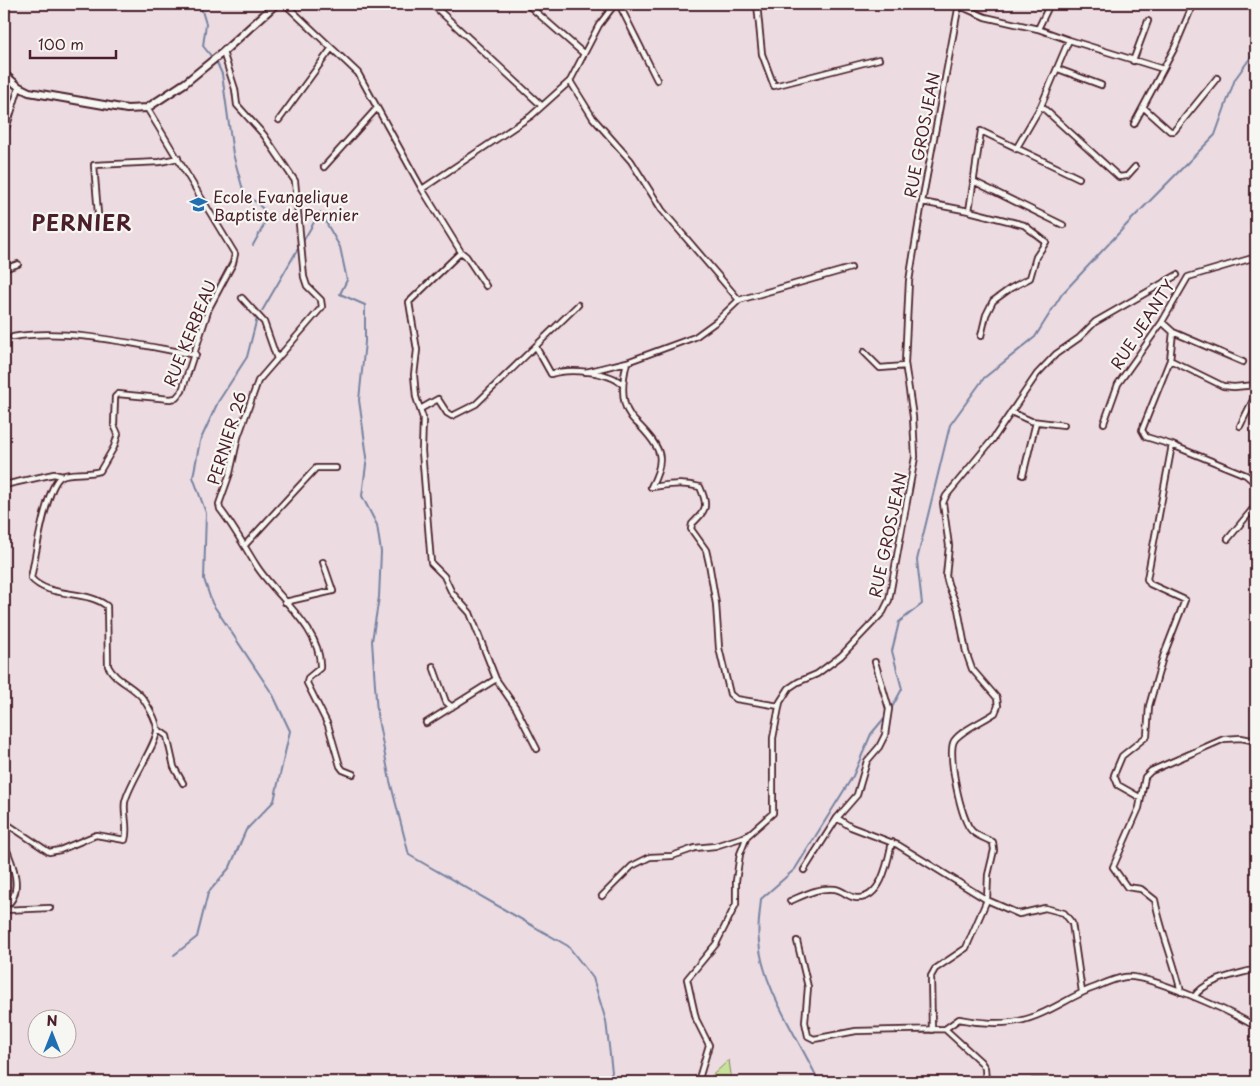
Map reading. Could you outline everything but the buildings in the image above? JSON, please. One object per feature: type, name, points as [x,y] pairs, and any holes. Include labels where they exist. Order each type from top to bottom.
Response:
[{"type":"street","points":[[4,74],[19,87],[30,92],[127,109],[147,108],[185,83],[223,52],[276,4]]},
{"type":"street","points":[[285,4],[358,73],[422,189],[461,252],[466,256],[486,286]]},
{"type":"street","points":[[432,4],[542,106]]},
{"type":"street","points":[[527,4],[583,53]]},
{"type":"street","points":[[422,189],[531,116],[570,82],[583,53],[599,25],[615,4],[657,80]]},
{"type":"street","points":[[756,4],[762,54],[774,86],[880,59]]},
{"type":"street","points":[[958,4],[985,17],[1038,28],[1133,61],[1163,69]]},
{"type":"street","name":"RUE GROSJEAN","points":[[747,836],[773,813],[773,738],[779,706],[789,688],[818,674],[841,656],[883,612],[889,600],[915,457],[913,417],[905,366],[909,281],[958,4]]},
{"type":"street","points":[[1038,28],[1050,4]]},
{"type":"street","points":[[1134,124],[1175,47],[1193,4]]},
{"type":"street","points":[[1133,61],[1148,21]]},
{"type":"street","points":[[1016,148],[1041,106],[1069,40]]},
{"type":"street","points":[[279,120],[331,49]]},
{"type":"street","name":"PERNIER 26","points":[[223,52],[235,89],[237,105],[264,135],[295,181],[302,256],[307,286],[321,300],[322,307],[258,381],[249,400],[230,473],[219,504],[220,509],[245,545],[255,564],[305,624],[313,640],[320,668],[308,678],[307,682],[328,725],[343,770],[353,774]]},
{"type":"street","points":[[1058,69],[1101,84]]},
{"type":"street","points":[[1143,107],[1170,131],[1174,131],[1217,78]]},
{"type":"street","points":[[570,82],[593,118],[631,161],[662,210],[739,300]]},
{"type":"street","points":[[4,135],[19,87]]},
{"type":"street","points":[[1041,106],[1119,178],[1127,176],[1135,167]]},
{"type":"street","name":"RUE KERBEAU","points":[[62,476],[100,470],[118,434],[114,426],[115,397],[118,394],[170,399],[176,398],[182,391],[196,355],[209,308],[235,254],[147,108]]},
{"type":"street","points":[[324,167],[377,108]]},
{"type":"street","points":[[969,211],[981,131],[1078,178]]},
{"type":"street","points":[[99,226],[94,165],[160,162],[178,158]]},
{"type":"street","points":[[973,181],[1063,225]]},
{"type":"street","points":[[922,202],[969,211],[1024,225],[1046,242],[1036,257],[1030,278],[1010,288],[991,304],[981,336]]},
{"type":"street","points":[[461,252],[409,302],[417,350],[414,375],[416,396],[422,408],[422,450],[431,563],[444,576],[452,594],[470,613],[496,678],[516,708],[537,749]]},
{"type":"street","name":"RUE JEANTY","points":[[1104,423],[1118,384],[1162,322],[1188,277],[1256,257]]},
{"type":"street","points":[[4,269],[18,264]]},
{"type":"street","points":[[586,372],[627,362],[695,337],[717,321],[739,300],[851,268]]},
{"type":"street","points":[[932,1030],[931,976],[935,969],[966,948],[987,900],[988,874],[994,850],[993,842],[972,832],[967,825],[958,798],[952,752],[953,743],[958,736],[995,713],[998,706],[997,698],[972,669],[966,652],[958,609],[946,576],[949,546],[943,503],[946,496],[993,439],[1037,374],[1056,354],[1078,338],[1095,322],[1177,275]]},
{"type":"street","points":[[242,298],[262,319],[277,359]]},
{"type":"street","points":[[422,408],[438,399],[447,413],[452,416],[476,404],[578,305]]},
{"type":"street","points":[[1162,322],[1173,332],[1243,362]]},
{"type":"street","points":[[1173,332],[1170,360],[1142,430],[1146,437],[1172,445],[1246,474],[1254,482],[1256,488]]},
{"type":"street","points":[[13,337],[26,335],[92,338],[196,355]]},
{"type":"street","points":[[536,347],[551,374],[565,370],[586,372],[612,377],[623,385]]},
{"type":"street","points":[[864,352],[880,368],[905,366]]},
{"type":"street","points":[[1170,360],[1223,386],[1256,386]]},
{"type":"street","points":[[627,362],[623,385],[629,414],[659,450],[660,467],[650,487],[686,484],[700,487],[706,500],[703,514],[692,524],[691,529],[706,550],[716,604],[719,648],[730,694],[736,699],[779,706]]},
{"type":"street","points":[[1240,426],[1256,394]]},
{"type":"street","points":[[1011,412],[1036,422],[1064,425]]},
{"type":"street","points":[[1023,475],[1036,422]]},
{"type":"street","points":[[1141,798],[1118,785],[1114,781],[1114,776],[1122,756],[1147,736],[1149,706],[1164,657],[1185,600],[1150,584],[1148,579],[1172,445]]},
{"type":"street","points":[[245,545],[316,468],[336,468]]},
{"type":"street","points":[[4,486],[54,474],[62,476]]},
{"type":"street","points":[[62,476],[55,483],[42,520],[31,578],[35,583],[100,601],[107,606],[108,666],[112,674],[143,698],[152,714],[157,729],[167,736],[174,767],[183,783]]},
{"type":"street","points":[[1228,539],[1256,505]]},
{"type":"street","points":[[285,602],[333,591],[323,562]]},
{"type":"street","points":[[804,870],[837,818],[857,795],[867,761],[879,747],[885,735],[889,709],[875,662]]},
{"type":"street","points":[[434,666],[446,702],[452,707]]},
{"type":"street","points":[[426,723],[496,678]]},
{"type":"street","points":[[4,822],[48,852],[60,850],[96,835],[125,840],[127,834],[125,802],[157,729]]},
{"type":"street","points":[[1181,992],[1176,970],[1159,921],[1155,900],[1142,889],[1127,887],[1112,867],[1131,828],[1141,798],[1144,777],[1151,771],[1224,739],[1241,738],[1256,741]]},
{"type":"street","points":[[837,818],[851,827],[892,842],[987,900],[1019,914],[1045,908],[1055,910],[1070,917],[1082,992]]},
{"type":"street","points":[[602,896],[632,866],[650,858],[672,856],[695,848],[715,846],[747,836]]},
{"type":"street","points":[[698,1082],[709,1046],[696,1019],[687,980],[716,944],[736,904],[736,881],[740,854],[747,836]]},
{"type":"street","points":[[790,901],[811,892],[832,889],[857,898],[863,897],[881,882],[892,842]]},
{"type":"street","points":[[4,844],[15,871],[12,898],[4,908]]},
{"type":"street","points":[[4,908],[50,908]]},
{"type":"street","points":[[797,941],[808,986],[805,1022],[808,1036],[814,1039],[856,1031],[945,1029],[959,1019],[973,1022],[1024,1020],[1082,992],[1124,977],[1139,978],[1181,992],[1231,1011],[1256,1027]]},
{"type":"street","points":[[1194,997],[1199,989],[1213,982],[1256,969]]},
{"type":"street","points":[[945,1029],[981,1062],[985,1068],[986,1082]]},
{"type":"street","points":[[1033,1082],[1057,1082]]},
{"type":"green space","points":[[729,1060],[732,1082],[705,1082]]},
{"type":"waterway","points":[[200,4],[206,24],[203,46],[211,56]]},
{"type":"waterway","points":[[890,711],[902,689],[892,651],[899,622],[922,604],[917,560],[950,425],[984,378],[1035,337],[1062,294],[1131,220],[1215,135],[1235,79],[1256,50]]},
{"type":"waterway","points":[[217,63],[222,74],[233,154],[243,190],[249,200],[255,201],[266,212],[263,227],[253,245]]},
{"type":"waterway","points":[[302,243],[320,212],[340,247],[347,280],[340,294],[365,305],[365,342],[359,400],[367,457],[362,496],[377,525],[381,552],[379,597],[372,641],[377,714],[390,781],[409,855],[568,946],[593,978],[606,1021],[612,1072],[608,1082]]},
{"type":"waterway","points":[[262,311],[299,247]]},
{"type":"waterway","points":[[174,955],[197,937],[208,893],[230,867],[246,830],[274,801],[290,731],[273,695],[212,603],[204,579],[206,513],[193,477],[200,441],[218,402],[247,357],[257,318]]},
{"type":"waterway","points":[[819,1082],[783,1014],[767,978],[758,937],[761,899],[795,869],[853,776],[871,734],[886,716]]},
{"type":"place","name":"Ecole Evangelique Baptiste de Pernier","points":[[199,205]]},
{"type":"district","name":"PERNIER","points":[[82,222]]}]
